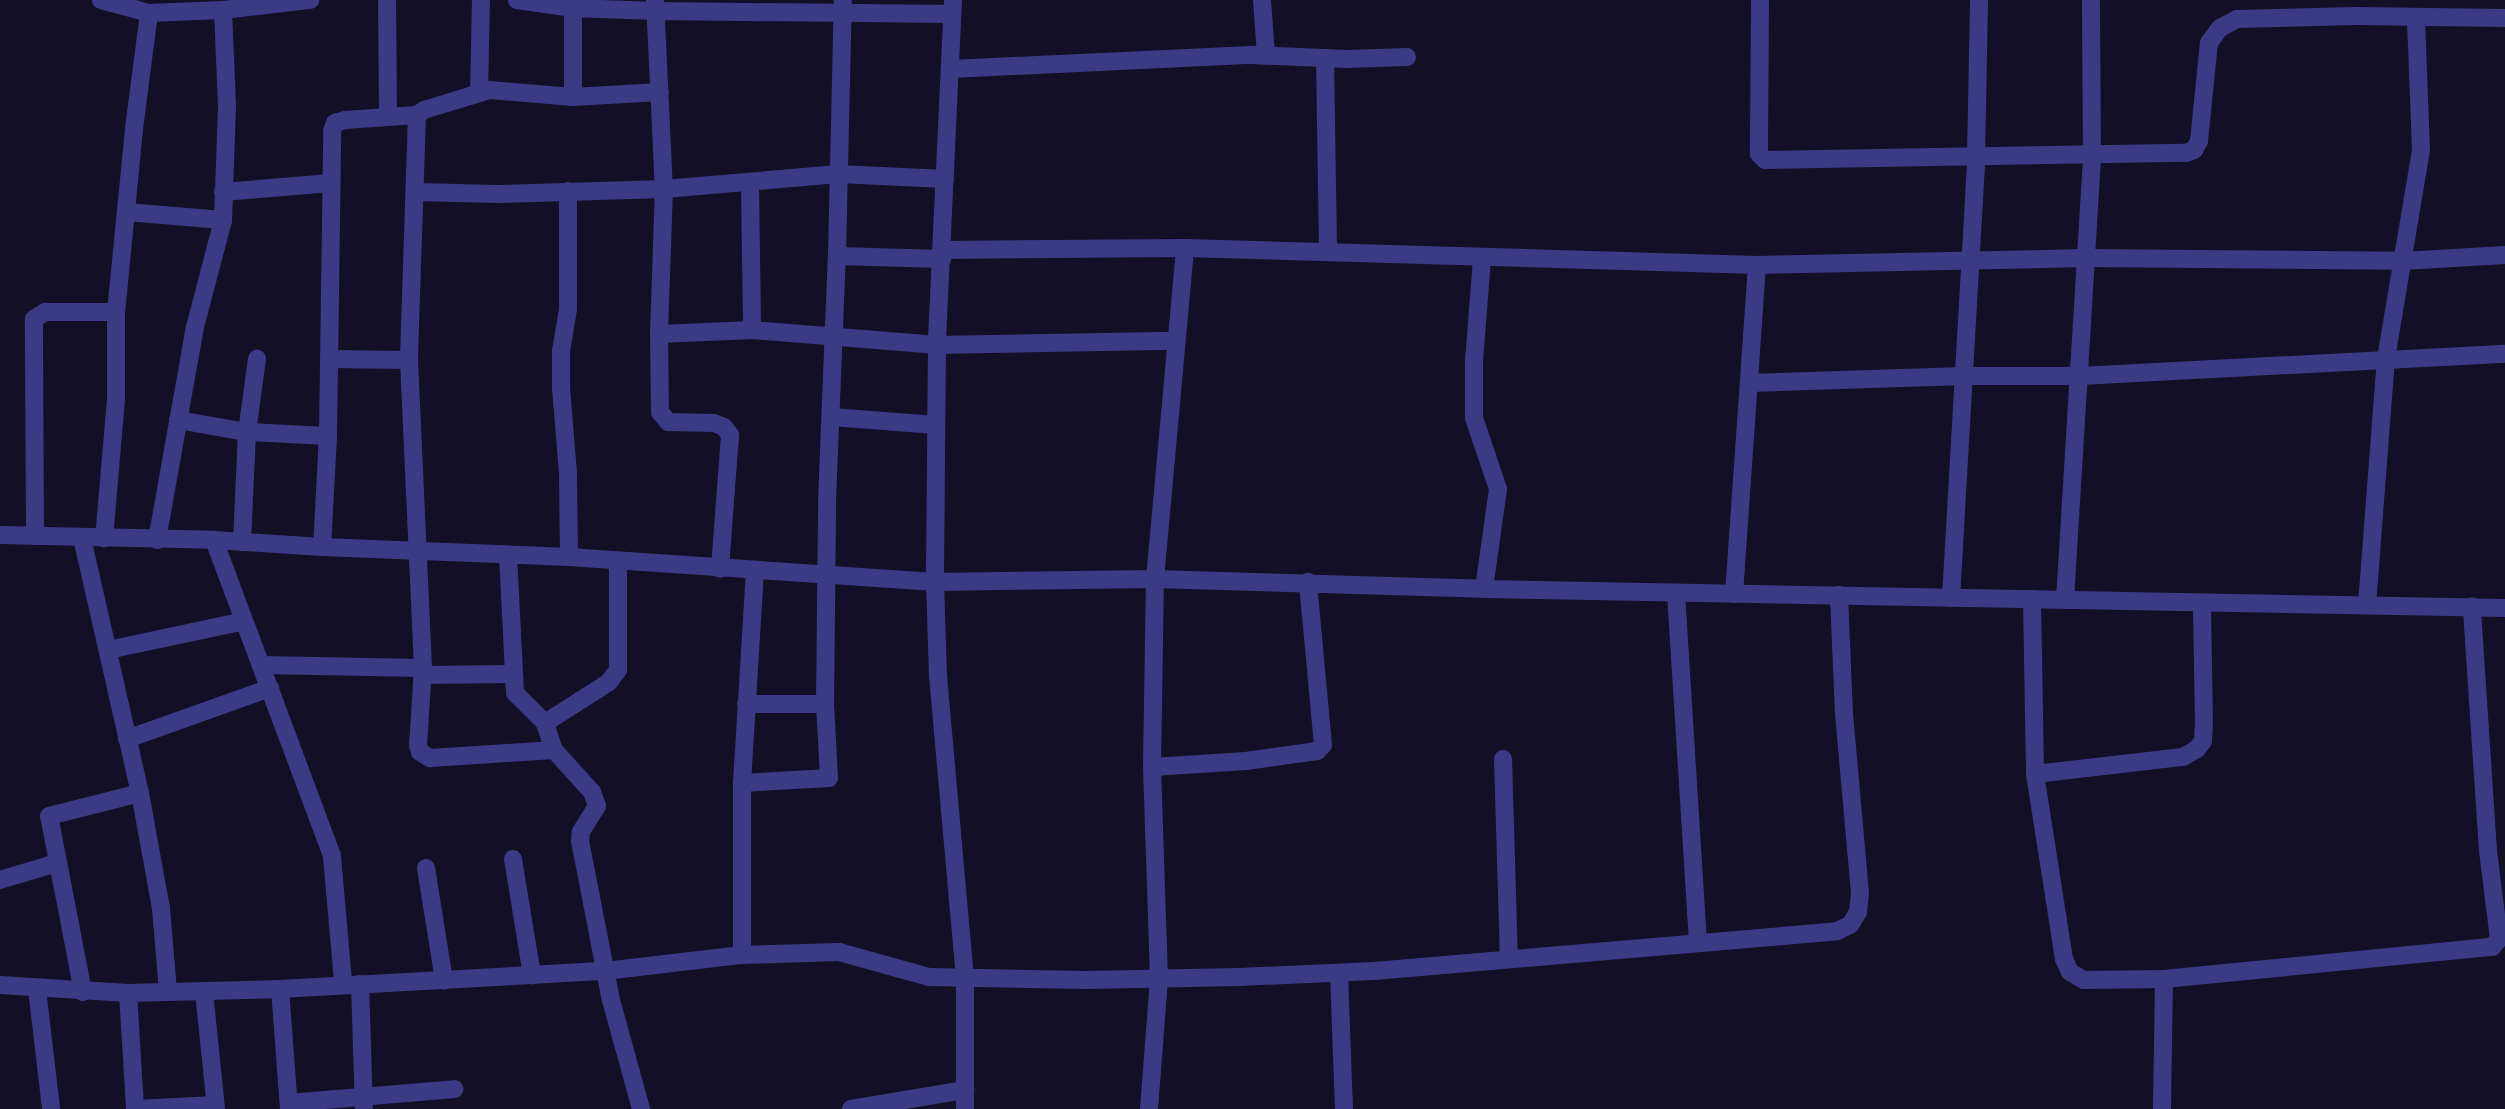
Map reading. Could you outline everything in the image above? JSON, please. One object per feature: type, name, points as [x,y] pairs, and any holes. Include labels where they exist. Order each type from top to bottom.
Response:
[{"type":"street","points":[[102,0],[149,13],[223,10],[310,0]]},
{"type":"street","points":[[387,0],[388,117]]},
{"type":"street","points":[[479,93],[481,0]]},
{"type":"street","points":[[517,0],[573,4],[952,7],[937,345],[934,582],[938,676],[965,979],[965,1109]]},
{"type":"street","points":[[1262,0],[1266,55]]},
{"type":"street","points":[[1759,0],[1760,158],[2092,157],[2186,153],[2194,150],[2199,141],[2209,43],[2220,28],[2237,19],[2505,18]]},
{"type":"street","points":[[1951,598],[1976,158],[1979,0]]},
{"type":"street","points":[[2065,600],[2092,157],[2091,0]]},
{"type":"street","points":[[572,97],[573,4]]},
{"type":"street","points":[[655,5],[664,189],[659,334],[660,412],[663,420],[673,424],[714,423],[724,427],[730,435],[720,569]]},
{"type":"street","points":[[742,783],[829,778],[825,704],[826,574],[842,7]]},
{"type":"street","points":[[157,540],[195,327],[223,220],[227,106],[223,10]]},
{"type":"street","points":[[104,538],[116,399],[116,312],[149,13]]},
{"type":"street","points":[[2367,605],[2386,359],[2421,150],[2416,17]]},
{"type":"street","points":[[951,69],[1266,55],[1325,58],[1407,57]]},
{"type":"street","points":[[1325,58],[1328,252]]},
{"type":"street","points":[[322,547],[328,436],[331,183],[335,123],[417,115],[424,110],[501,89],[572,97],[660,92]]},
{"type":"street","points":[[417,115],[409,360],[423,672],[417,739],[424,756],[554,750]]},
{"type":"street","points":[[415,192],[498,194],[664,189],[838,174],[945,179]]},
{"type":"street","points":[[750,182],[752,330]]},
{"type":"street","points":[[223,192],[331,183]]},
{"type":"street","points":[[568,191],[568,309],[561,351],[561,388],[568,474],[569,557]]},
{"type":"street","points":[[126,212],[223,220]]},
{"type":"street","points":[[837,256],[1185,248],[1482,259],[1757,265],[2086,258],[2403,261],[2505,255]]},
{"type":"street","points":[[1149,1109],[1159,978],[1152,767],[1155,579],[1185,248]]},
{"type":"street","points":[[1482,259],[1474,361],[1474,418],[1498,489],[1484,589]]},
{"type":"street","points":[[1734,594],[1751,383],[1757,265]]},
{"type":"street","points":[[35,536],[34,319],[45,312],[116,312]]},
{"type":"street","points":[[659,334],[752,330],[937,345],[1176,341]]},
{"type":"street","points":[[1751,383],[1964,376],[2080,376],[2505,354]]},
{"type":"street","points":[[243,542],[247,432],[257,359]]},
{"type":"street","points":[[330,359],[409,360]]},
{"type":"street","points":[[832,417],[936,425]]},
{"type":"street","points":[[177,420],[247,432],[328,436]]},
{"type":"street","points":[[0,535],[214,540],[569,557],[934,582],[1155,579],[1484,589],[2505,608]]},
{"type":"street","points":[[82,538],[140,793],[161,909],[168,991]]},
{"type":"street","points":[[214,540],[332,856],[351,984],[364,1102]]},
{"type":"street","points":[[508,555],[513,674],[517,698],[545,723],[554,750],[592,792],[597,806],[582,832],[580,841],[605,971],[641,1109]]},
{"type":"street","points":[[545,723],[609,682],[618,670],[618,561]]},
{"type":"street","points":[[742,955],[742,783],[755,571]]},
{"type":"street","points":[[1152,767],[1246,761],[1317,751],[1323,745],[1308,582]]},
{"type":"street","points":[[1676,593],[1698,942]]},
{"type":"street","points":[[0,985],[83,992],[204,992],[444,981],[605,971],[742,955],[849,952],[919,976],[965,979],[1159,978],[1339,972],[1837,931],[1850,925],[1858,912],[1860,893],[1844,715],[1839,595]]},
{"type":"street","points":[[2032,599],[2035,774],[2064,960],[2070,972],[2084,980],[2164,979],[2493,947],[2498,939],[2488,851],[2472,607]]},
{"type":"street","points":[[2035,774],[2183,757],[2197,749],[2203,741],[2204,723],[2202,603]]},
{"type":"street","points":[[108,650],[244,621]]},
{"type":"street","points":[[261,665],[513,674]]},
{"type":"street","points":[[127,739],[271,688]]},
{"type":"street","points":[[747,704],[825,704]]},
{"type":"street","points":[[1503,759],[1509,959]]},
{"type":"street","points":[[83,992],[49,816],[140,793]]},
{"type":"street","points":[[513,859],[532,975]]},
{"type":"street","points":[[0,880],[57,863]]},
{"type":"street","points":[[426,869],[444,981]]},
{"type":"street","points":[[1339,972],[1344,1109]]},
{"type":"street","points":[[2162,1109],[2164,979]]},
{"type":"street","points":[[37,989],[51,1109]]},
{"type":"street","points":[[280,989],[289,1106],[364,1102],[454,1089]]},
{"type":"street","points":[[128,993],[135,1109],[216,1107],[204,992]]},
{"type":"street","points":[[851,1109],[965,1090]]}]
